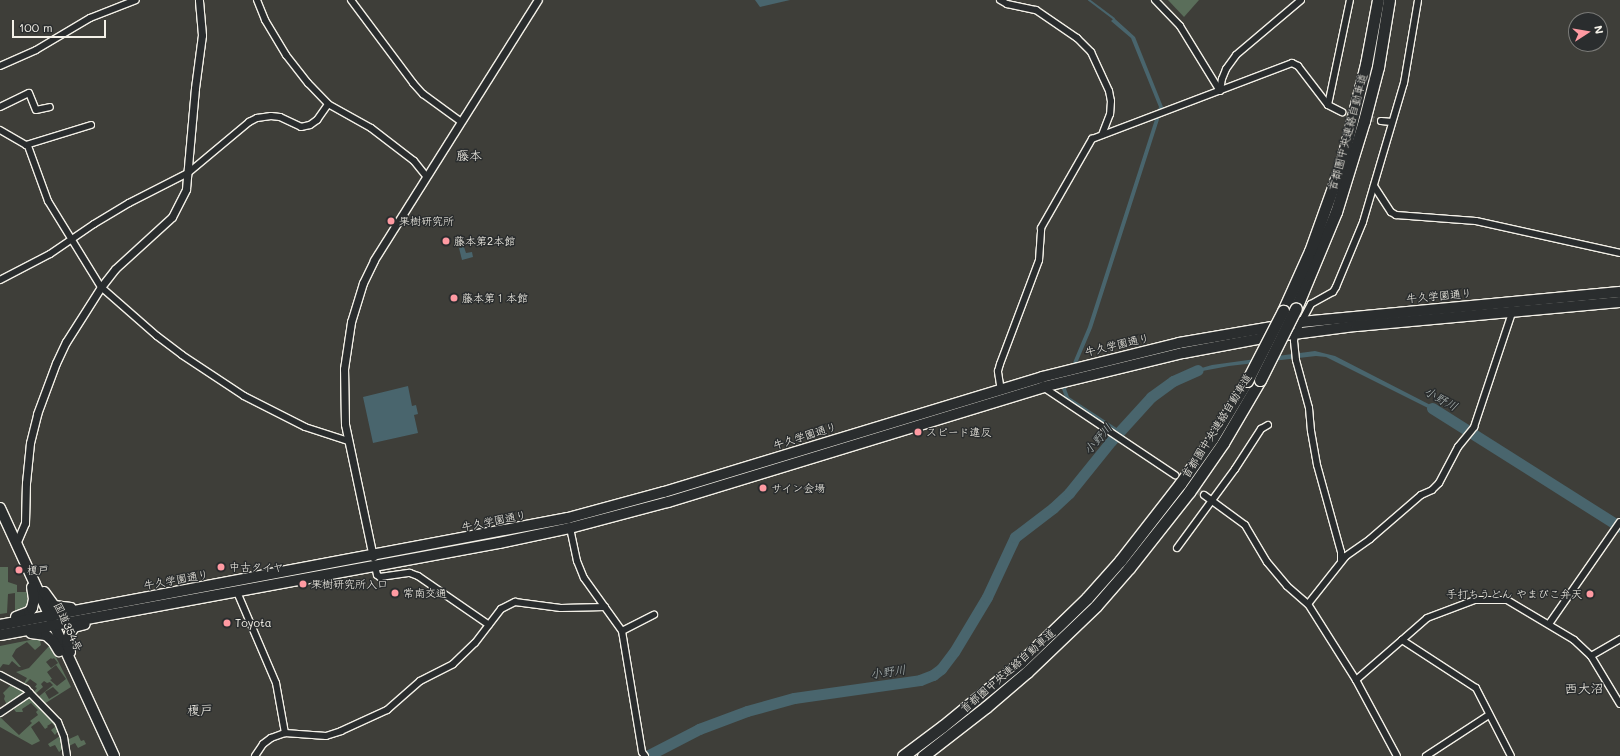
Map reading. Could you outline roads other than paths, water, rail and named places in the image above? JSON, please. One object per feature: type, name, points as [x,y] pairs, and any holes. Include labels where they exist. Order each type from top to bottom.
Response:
[{"type":"highway","name":"首都圏中央連絡自動車道","points":[[903,756],[956,716],[1021,662],[1092,593],[1153,521],[1212,439],[1247,381],[1283,311],[1310,251],[1341,166],[1366,64],[1378,0]]},
{"type":"highway","name":"首都圏中央連絡自動車道","points":[[923,756],[976,715],[1027,672],[1096,606],[1129,568],[1189,492],[1223,443],[1260,380],[1296,308],[1336,212],[1360,134],[1378,67],[1389,0]]},
{"type":"highway","name":"牛久学園通り","points":[[0,635],[24,631],[81,610],[374,561],[500,543],[570,528],[668,502],[1131,354],[1225,334],[1301,322],[1620,292]]},
{"type":"highway","name":"牛久学園通り","points":[[2,625],[51,620],[93,618],[237,592],[525,527],[612,506],[1002,394],[1043,387],[1183,353],[1295,334],[1356,326],[1620,302]]},
{"type":"highway","name":"国道354号","points":[[0,508],[114,756]]},
{"type":"highway","points":[[32,579],[54,606],[81,610]]},
{"type":"highway","points":[[2,625],[31,610],[34,599],[32,579]]},
{"type":"highway","points":[[24,631],[46,635],[53,641],[62,657],[70,661],[70,649],[67,642],[70,632],[74,627],[85,624],[93,618]]},
{"type":"street","points":[[0,66],[36,50],[90,18],[136,0]]},
{"type":"street","points":[[16,544],[26,522],[26,483],[30,443],[37,414],[53,370],[66,342],[101,287],[115,269],[172,217],[186,189],[195,88],[202,35],[199,0]]},
{"type":"street","points":[[257,0],[265,20],[286,55],[308,83],[328,104],[372,128],[414,161],[426,176]]},
{"type":"street","points":[[351,0],[413,83],[423,94],[460,121]]},
{"type":"street","points":[[489,625],[418,576],[410,573],[380,577],[377,575],[348,441],[344,408],[344,369],[346,344],[357,300],[374,260],[460,121],[538,0]]},
{"type":"street","points":[[1000,0],[1007,4],[1036,10],[1077,38],[1091,52],[1109,91],[1111,101],[1110,114],[1102,135]]},
{"type":"street","points":[[1155,0],[1180,26],[1220,91]]},
{"type":"street","points":[[1220,91],[1222,79],[1226,69],[1236,55],[1301,0]]},
{"type":"street","points":[[1328,105],[1350,0]]},
{"type":"street","points":[[1341,560],[1341,552],[1310,431],[1309,408],[1296,360],[1294,341],[1295,334],[1311,304],[1333,292],[1336,287],[1363,222],[1404,83],[1418,0]]},
{"type":"street","points":[[1002,394],[998,371],[1039,260],[1041,228],[1092,139],[1292,64],[1298,66],[1328,105],[1342,112]]},
{"type":"street","points":[[0,107],[29,93],[36,110],[50,107]]},
{"type":"street","points":[[0,280],[50,254],[129,203],[188,173],[249,122],[257,118],[271,116],[280,117],[301,127],[310,125],[317,120],[328,104]]},
{"type":"street","points":[[1381,121],[1392,122]]},
{"type":"street","points":[[26,145],[91,125]]},
{"type":"street","points":[[0,130],[28,146],[48,201],[101,287],[182,355],[239,392],[305,427],[348,441]]},
{"type":"street","points":[[1374,186],[1391,212],[1396,215],[1476,221],[1620,253]]},
{"type":"street","points":[[1308,604],[1341,560],[1370,539],[1414,500],[1432,490],[1439,484],[1458,447],[1474,428],[1516,301]]},
{"type":"street","points":[[1043,387],[1175,475]]},
{"type":"street","points":[[1177,548],[1212,501],[1261,429],[1268,424]]},
{"type":"street","points":[[1204,495],[1245,525],[1267,562],[1288,586],[1308,604],[1356,680],[1398,756]]},
{"type":"street","points":[[1549,624],[1620,522]]},
{"type":"street","points":[[570,528],[577,561],[584,578],[622,632],[644,754]]},
{"type":"street","points":[[237,592],[276,683],[285,733]]},
{"type":"street","points":[[1356,680],[1427,618],[1475,600],[1508,600],[1574,640],[1591,656],[1620,704]]},
{"type":"street","points":[[255,756],[263,744],[271,738],[285,733],[326,736],[377,715],[391,706],[420,681],[453,664],[475,643],[501,609],[515,602],[561,608],[605,607]]},
{"type":"street","points":[[622,632],[654,615]]},
{"type":"street","points":[[1591,656],[1620,639]]},
{"type":"street","points":[[1402,640],[1476,688],[1511,756]]},
{"type":"street","points":[[0,675],[26,689],[58,722],[64,737],[67,756]]},
{"type":"street","points":[[0,713],[30,693]]},
{"type":"street","points":[[1426,756],[1489,715]]},
{"type":"water","points":[[755,0],[790,0],[760,7]]},
{"type":"water","points":[[1114,18],[1135,37],[1163,107],[1092,328],[1066,389],[1069,397],[1118,429],[1116,433],[1066,400],[1062,389],[1088,327],[1159,107],[1131,38],[1111,21]]},
{"type":"water","points":[[464,247],[466,253],[472,252],[473,257],[462,260],[459,248]]},
{"type":"water","points":[[1315,351],[1335,356],[1446,413],[1444,416],[1326,357],[1316,356],[1229,366],[1197,372],[1186,376],[1184,373],[1212,365]]},
{"type":"water","points":[[408,386],[412,406],[416,405],[418,414],[414,415],[418,433],[373,443],[363,397]]},
{"type":"waterway","points":[[1089,0],[1114,19]]},
{"type":"waterway","name":"小野川","points":[[647,756],[699,729],[747,711],[794,698],[920,680],[933,675],[941,669],[954,652],[987,597],[1015,537],[1053,508],[1069,493],[1111,441],[1151,397],[1173,381],[1198,370]]},
{"type":"waterway","name":"小野川","points":[[1432,408],[1620,527]]},
{"type":"tunnel","points":[[1342,112],[1381,121]]},
{"type":"tunnel","points":[[1175,475],[1204,495]]},
{"type":"place","name":"果樹研究所","points":[[391,221]]},
{"type":"place","name":"藤本第2本館","points":[[446,241]]},
{"type":"place","name":"藤本第１本館","points":[[454,298]]},
{"type":"place","name":"スピード違反","points":[[918,432]]},
{"type":"place","name":"サイン会場","points":[[763,488]]},
{"type":"place","name":"中古タイヤ","points":[[221,567]]},
{"type":"place","name":"榎戸","points":[[19,570]]},
{"type":"place","name":"果樹研究所入口","points":[[303,584]]},
{"type":"place","name":"常南交通","points":[[395,593]]},
{"type":"place","name":"手打ちうどん やまびこ弁天","points":[[1590,594]]},
{"type":"place","name":"Toyota","points":[[227,623]]},
{"type":"district","name":"藤本","points":[[469,155]]},
{"type":"district","name":"西大沼","points":[[1584,688]]},
{"type":"district","name":"榎戸","points":[[200,710]]}]
